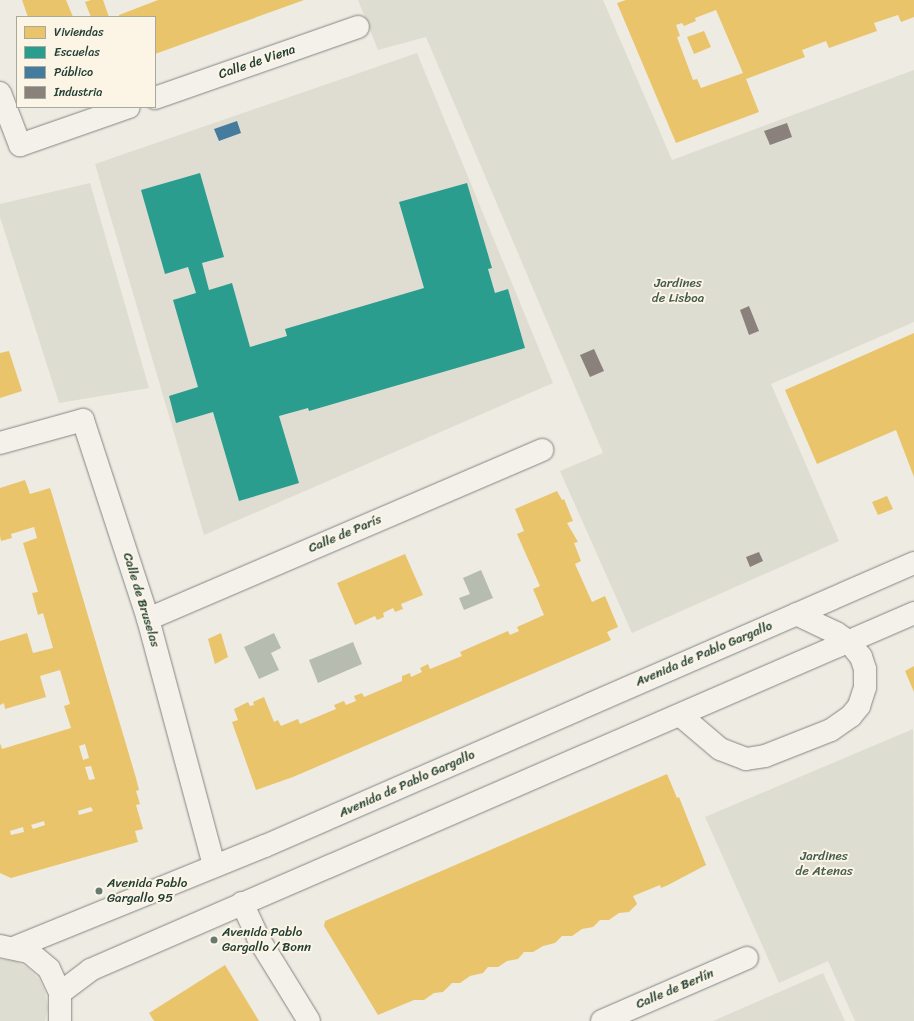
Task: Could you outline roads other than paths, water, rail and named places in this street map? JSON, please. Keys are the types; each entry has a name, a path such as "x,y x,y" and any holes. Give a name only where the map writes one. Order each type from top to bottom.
{"street":[{"name":"Calle de Viena","path":"156,98 358,27"},
{"path":"0,93 20,145 126,108"},
{"name":"Calle de Bruselas","path":"0,443 83,420 148,619 214,866"},
{"name":"Calle de París","path":"148,619 542,450"},
{"name":"Avenida de Pablo Gargallo","path":"8,946 265,846 914,563"},
{"path":"60,993 90,970 914,613"},
{"path":"680,715 720,749 746,759 765,756 831,730 851,716 859,706 865,687 864,663 857,650 848,641 823,625 796,614"},
{"path":"242,903 264,948 309,1021"},
{"path":"8,946 40,959 56,981 60,993 60,1021"},
{"name":"Calle de Berlín","path":"602,1021 747,958"}],"place":[{"name":"Avenida Pablo Gargallo 95","path":"99,891"},
{"name":"Avenida Pablo Gargallo / Bonn","path":"214,940"}],"park label":[{"name":"Jardines de Lisboa","path":"678,292"},
{"name":"Jardines de Atenas","path":"824,864"}]}
